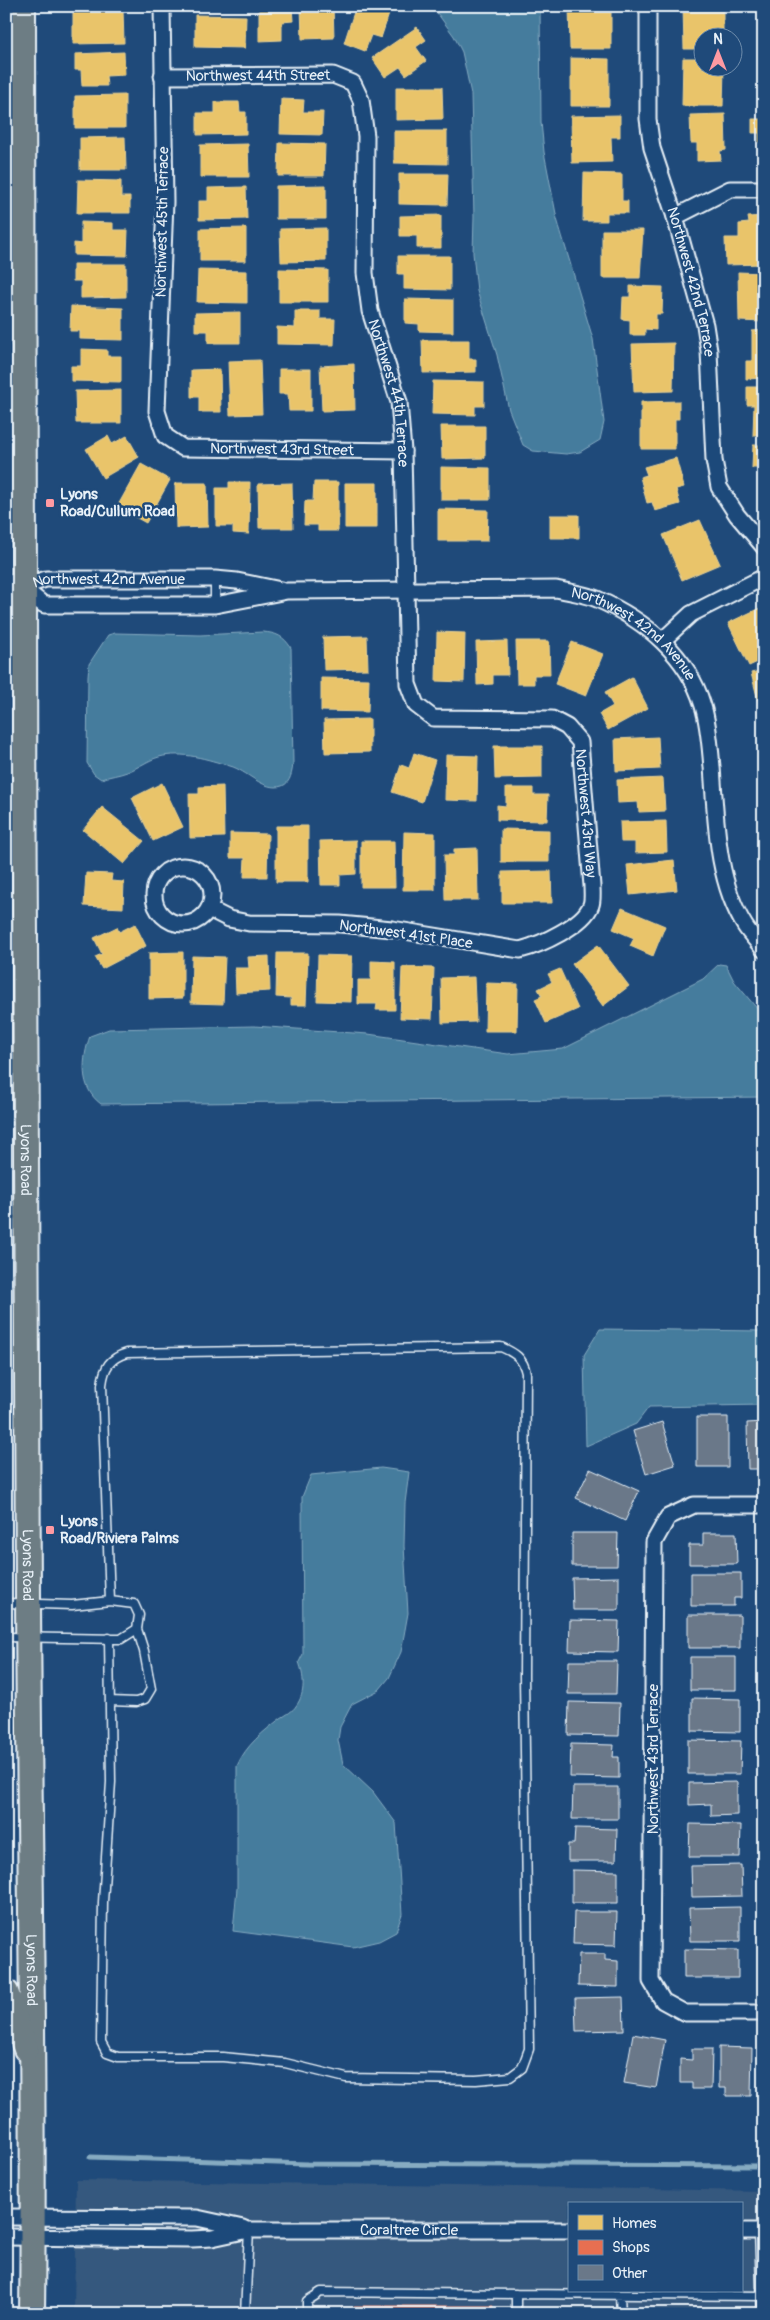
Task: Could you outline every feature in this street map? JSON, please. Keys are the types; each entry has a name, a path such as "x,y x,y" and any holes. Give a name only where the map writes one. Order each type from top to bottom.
{"main road":[{"name":"Lyons Road","path":"23,6 14,60 19,100 14,586 17,1604 33,2067 32,2314"},
{"path":"6,1992 33,2067"}],"street":[{"name":"Northwest 45th Terrace","path":"162,6 165,202 157,411 165,436"},
{"name":"Northwest 42nd Terrace","path":"648,6 652,148 675,217 706,334 709,351 714,460 719,487 737,515 764,547"},
{"name":"Northwest 44th Street","path":"162,76 333,75 353,83"},
{"name":"Northwest 44th Terrace","path":"353,83 361,100 366,136 366,282 370,312 399,402 403,451 408,684 416,705 433,718 552,719 567,727"},
{"path":"675,217 730,189 764,189"},
{"name":"Northwest 43rd Street","path":"165,436 183,448 403,451"},
{"path":"663,640 691,614 764,577"},
{"name":"Northwest 42nd Avenue","path":"14,586 46,579 215,579 237,581 287,591"},
{"name":"Northwest 42nd Avenue","path":"14,586 44,606 216,605 287,591 556,589 595,599 630,616 663,640 686,669 703,706 709,737 719,848 728,884 745,926 764,950"},
{"name":"Northwest 43rd Way","path":"567,727 580,742 592,886 591,906"},
{"name":"Northwest 41st Place","path":"209,910 229,919 249,923 340,924 392,929 520,950 538,945 578,922 591,906"},
{"name":"Northwest 43rd Terrace","path":"764,1505 694,1505 668,1517 654,1542 651,1981 663,2001 685,2013 764,2013"},
{"name":"Coraltree Circle","path":"6,2217 33,2227 192,2239 212,2238 249,2230 568,2230"},
{"name":"Coraltree Circle","path":"6,2236 33,2227 197,2218 249,2230"},
{"path":"742,2231 762,2231"}],"lane":[{"path":"215,579 216,605"},
{"path":"109,1638 111,1782 103,1902 101,2042 107,2053 118,2057 224,2057 285,2063 346,2078 476,2080 510,2076 522,2068 529,2049 524,1676 526,1373 524,1363 516,1353 501,1348 127,1353 116,1356 104,1371 102,1384 110,1602"},
{"path":"17,1604 72,1605 110,1602 134,1604 138,1615 136,1629 144,1651 151,1688 145,1699 136,1702 110,1701"},
{"path":"18,1637 121,1639 136,1629"},
{"path":"245,2314 249,2230"},
{"path":"762,2231 762,2314"},
{"path":"306,2314 307,2301 321,2292 763,2296"},
{"path":"516,2294 516,2314"},
{"path":"620,2294 621,2314"}],"shaded area":[{"path":"432,6 540,6 541,122 544,152 557,219 593,339 604,422 600,440 580,452 566,454 533,451 523,445 509,410 497,355 477,291 473,253 471,94 462,52 454,36"},
{"path":"263,632 279,636 291,648 293,764 290,776 285,784 275,787 269,786 236,768 204,758 186,755 159,757 127,772 101,779 94,774 87,763 89,664 108,635 115,633 200,635"},
{"path":"719,964 726,965 734,981 764,1017 764,1097 101,1104 89,1090 84,1073 85,1054 90,1036 109,1029 254,1026 368,1034 508,1054 563,1049 703,979"},
{"path":"600,1329 764,1331 764,1405 649,1407 636,1424 586,1446 584,1355"},
{"path":"381,1468 409,1472 405,1503 404,1546 408,1613 401,1652 389,1678 379,1690 352,1704 340,1727 338,1740 343,1764 373,1792 396,1823 402,1914 396,1932 379,1941 353,1947 233,1931 237,1888 237,1766 245,1752 256,1739 295,1708 303,1690 303,1679 299,1662 303,1654 302,1497 311,1475"},
{"path":"76,2180 764,2191 764,2314 74,2314"}],"building: Homes":[{"path":"259,6 292,6 293,21 282,22 282,40 259,41"},
{"path":"301,6 333,6 334,38 302,39"},
{"path":"356,6 374,6 373,9 389,14 381,38 371,35 365,51 344,43"},
{"path":"569,6 611,6 611,49 570,49"},
{"path":"683,6 723,6 723,28 692,28 692,49 684,49"},
{"path":"123,10 124,43 73,44 73,12"},
{"path":"195,15 246,16 245,48 195,47"},
{"path":"417,27 426,40 416,47 426,61 406,75 400,67 385,77 372,58"},
{"path":"124,52 125,75 106,76 107,86 82,86 81,70 75,70 75,54"},
{"path":"571,58 609,59 609,106 571,106"},
{"path":"683,58 692,58 692,78 724,78 723,106 682,106"},
{"path":"396,87 442,87 443,119 396,120"},
{"path":"125,95 125,128 75,128 75,96"},
{"path":"281,99 304,100 303,112 323,112 322,135 280,134"},
{"path":"215,102 239,102 240,112 246,112 246,134 197,135 197,113 215,113"},
{"path":"725,114 726,150 720,151 721,160 697,161 697,143 691,143 690,115"},
{"path":"620,115 620,137 611,137 612,162 572,163 571,116"},
{"path":"752,119 764,119 764,143 759,143 759,133 752,133"},
{"path":"394,131 447,131 447,164 394,163"},
{"path":"125,137 126,170 80,170 80,138"},
{"path":"279,143 325,144 324,176 278,176"},
{"path":"248,144 249,177 200,177 200,145"},
{"path":"584,173 622,174 622,201 628,201 628,213 607,213 607,221 583,221"},
{"path":"399,174 448,174 447,205 399,204"},
{"path":"78,180 121,181 121,197 130,197 130,213 77,213"},
{"path":"326,185 326,219 276,219 276,186"},
{"path":"246,187 247,219 199,220 199,201 208,201 208,188"},
{"path":"441,215 441,248 417,248 417,236 400,236 400,216"},
{"path":"764,216 764,264 726,265 725,238 739,238 739,224 749,223 748,217"},
{"path":"81,222 113,223 113,230 128,230 127,256 74,255 74,243 81,244"},
{"path":"246,228 246,261 200,261 200,229"},
{"path":"326,228 326,261 281,262 280,229"},
{"path":"602,230 643,230 640,278 602,278"},
{"path":"398,256 450,256 450,290 404,289 404,274 398,274"},
{"path":"73,264 126,264 126,297 81,298 81,281 73,281"},
{"path":"279,269 328,270 328,302 279,302"},
{"path":"198,270 247,271 247,303 197,302"},
{"path":"738,272 764,273 764,322 739,321"},
{"path":"630,286 663,287 662,314 656,314 656,330 645,329 645,335 630,335 630,320 622,319 623,297 630,297"},
{"path":"405,299 453,300 453,332 419,331 419,324 405,323"},
{"path":"71,306 123,308 123,340 80,339 80,331 70,331"},
{"path":"295,311 320,311 320,319 335,319 334,345 277,344 277,327 295,328"},
{"path":"240,312 240,343 208,343 208,331 195,331 195,313"},
{"path":"764,330 764,378 746,379 746,361 752,361 752,331"},
{"path":"422,340 469,340 469,359 476,359 476,372 423,373"},
{"path":"674,343 673,391 634,392 632,344"},
{"path":"81,349 107,350 107,356 121,356 121,382 71,381 71,366 81,366"},
{"path":"260,360 262,414 230,415 228,361"},
{"path":"354,364 355,410 322,411 320,366"},
{"path":"220,369 221,412 199,412 199,397 191,397 191,370"},
{"path":"279,369 311,369 311,411 289,411 288,394 279,394"},
{"path":"433,381 484,382 484,406 475,406 475,415 432,414"},
{"path":"747,387 764,387 764,435 753,435 754,405 747,405"},
{"path":"121,390 121,423 76,423 75,391"},
{"path":"679,401 679,419 675,419 675,449 641,449 641,402"},
{"path":"441,426 485,426 485,458 442,459"},
{"path":"108,436 112,444 127,436 139,457 103,478 86,449"},
{"path":"753,445 764,445 764,468 752,468"},
{"path":"676,458 684,487 676,489 680,504 655,511 652,502 647,503 640,477 647,475 644,467"},
{"path":"141,464 170,480 146,523 117,507"},
{"path":"441,467 490,468 490,500 441,500"},
{"path":"229,482 250,482 249,534 233,533 233,526 216,526 216,488 229,488"},
{"path":"314,482 338,482 338,531 318,531 318,525 304,525 305,501 313,501"},
{"path":"175,483 207,483 208,527 176,528"},
{"path":"292,483 293,528 259,528 258,484"},
{"path":"345,483 377,483 377,528 345,528"},
{"path":"438,509 488,510 487,541 438,541"},
{"path":"550,515 579,515 579,538 550,538"},
{"path":"700,520 720,564 682,580 663,535"},
{"path":"764,606 764,659 749,666 728,623"},
{"path":"437,632 465,633 464,682 436,681"},
{"path":"367,636 368,669 324,670 323,637"},
{"path":"507,641 508,675 493,675 493,684 477,685 476,642"},
{"path":"516,641 549,641 550,675 534,675 534,684 517,684"},
{"path":"572,642 603,654 586,696 555,684"},
{"path":"764,670 764,719 763,720 751,673"},
{"path":"632,677 648,708 608,730 599,714 613,706 605,692"},
{"path":"321,678 369,679 368,712 321,711"},
{"path":"370,719 370,752 325,753 324,720"},
{"path":"658,737 660,769 616,771 615,739"},
{"path":"494,746 542,746 542,778 495,779"},
{"path":"414,753 435,760 422,802 392,792 401,765 409,768"},
{"path":"446,755 478,756 477,801 445,800"},
{"path":"663,778 665,811 639,812 638,802 618,803 617,780"},
{"path":"162,783 183,827 153,841 132,798"},
{"path":"223,786 224,837 190,838 189,794 199,794 199,787"},
{"path":"506,788 533,788 533,795 548,795 547,821 497,820 497,805 506,806"},
{"path":"102,807 144,841 124,864 83,830"},
{"path":"666,821 667,852 635,853 635,842 621,842 620,822"},
{"path":"276,826 308,826 308,882 276,882"},
{"path":"501,829 549,830 549,862 501,862"},
{"path":"404,832 435,833 435,890 403,890"},
{"path":"230,833 268,834 267,877 244,877 245,858 230,858"},
{"path":"356,840 356,874 340,875 340,885 321,885 320,841"},
{"path":"361,841 394,841 395,887 361,887"},
{"path":"477,848 478,900 445,900 444,855 454,855 454,849"},
{"path":"674,860 677,890 630,895 627,865"},
{"path":"551,871 552,903 502,903 502,872"},
{"path":"86,873 112,874 111,881 124,882 123,908 84,906"},
{"path":"622,908 665,926 653,956 630,946 634,938 613,929"},
{"path":"135,924 146,946 102,969 95,957 102,954 94,938 117,927 119,932"},
{"path":"598,945 629,986 603,1006 572,964"},
{"path":"183,952 183,998 149,999 149,953"},
{"path":"277,953 308,953 306,1005 291,1005 291,998 276,997"},
{"path":"318,955 352,956 351,1002 317,1001"},
{"path":"192,956 225,957 223,1004 191,1003"},
{"path":"269,956 270,991 236,993 235,968 249,968 248,957"},
{"path":"371,961 395,962 395,1010 376,1010 377,1004 358,1004 358,980 371,980"},
{"path":"402,967 434,968 432,1019 400,1018"},
{"path":"560,969 578,1009 546,1023 535,999 542,996 538,989 552,982 548,974"},
{"path":"474,977 476,1022 442,1023 441,978"},
{"path":"486,983 518,984 517,1031 485,1031"}],"building: Shops":[{"path":"354,2306 493,2306 493,2314 354,2314"},
{"path":"699,2312 742,2312 742,2314 699,2314"}],"building: Other":[{"path":"697,1417 728,1417 728,1467 697,1467"},
{"path":"662,1422 675,1465 646,1474 633,1431"},
{"path":"764,1422 764,1469 748,1469 747,1423"},
{"path":"590,1469 639,1491 625,1521 576,1498"},
{"path":"572,1533 618,1533 617,1566 572,1566"},
{"path":"703,1533 736,1533 737,1564 689,1564 689,1545 703,1545"},
{"path":"691,1573 741,1573 741,1598 734,1598 734,1606 691,1606"},
{"path":"619,1577 619,1610 573,1610 572,1578"},
{"path":"688,1615 740,1615 740,1648 688,1648"},
{"path":"570,1620 619,1621 618,1652 569,1651"},
{"path":"690,1657 736,1657 736,1690 690,1690"},
{"path":"569,1661 617,1661 616,1694 568,1694"},
{"path":"692,1698 740,1699 740,1732 692,1731"},
{"path":"569,1702 620,1703 619,1736 568,1735"},
{"path":"688,1740 741,1741 740,1774 688,1774"},
{"path":"571,1744 614,1745 613,1757 619,1757 619,1778 570,1777"},
{"path":"737,1782 737,1815 711,1816 711,1804 689,1805 689,1783"},
{"path":"573,1787 618,1787 618,1819 572,1819"},
{"path":"690,1824 741,1825 740,1857 689,1857"},
{"path":"575,1828 617,1829 616,1861 568,1861 568,1844 574,1844"},
{"path":"741,1865 742,1896 692,1897 691,1866"},
{"path":"572,1870 618,1871 618,1903 572,1903"},
{"path":"740,1907 740,1941 690,1941 689,1908"},
{"path":"574,1912 617,1912 616,1945 573,1944"},
{"path":"684,1949 738,1950 738,1978 684,1978"},
{"path":"579,1954 605,1954 605,1960 618,1961 618,1987 578,1986"},
{"path":"623,1997 624,2030 576,2031 575,1998"},
{"path":"633,2034 665,2040 656,2088 624,2083"},
{"path":"719,2047 752,2048 751,2096 726,2096 726,2088 719,2088"},
{"path":"762,2048 764,2048 764,2097"},
{"path":"692,2049 712,2049 711,2089 692,2089 692,2083 680,2083 680,2059 692,2060"}],"waterway":[{"path":"90,2157 307,2164 764,2166"}],"place":[{"name":"Lyons Road/Cullum Road","path":"50,503"},
{"name":"Lyons Road/Riviera Palms","path":"50,1530"}]}
